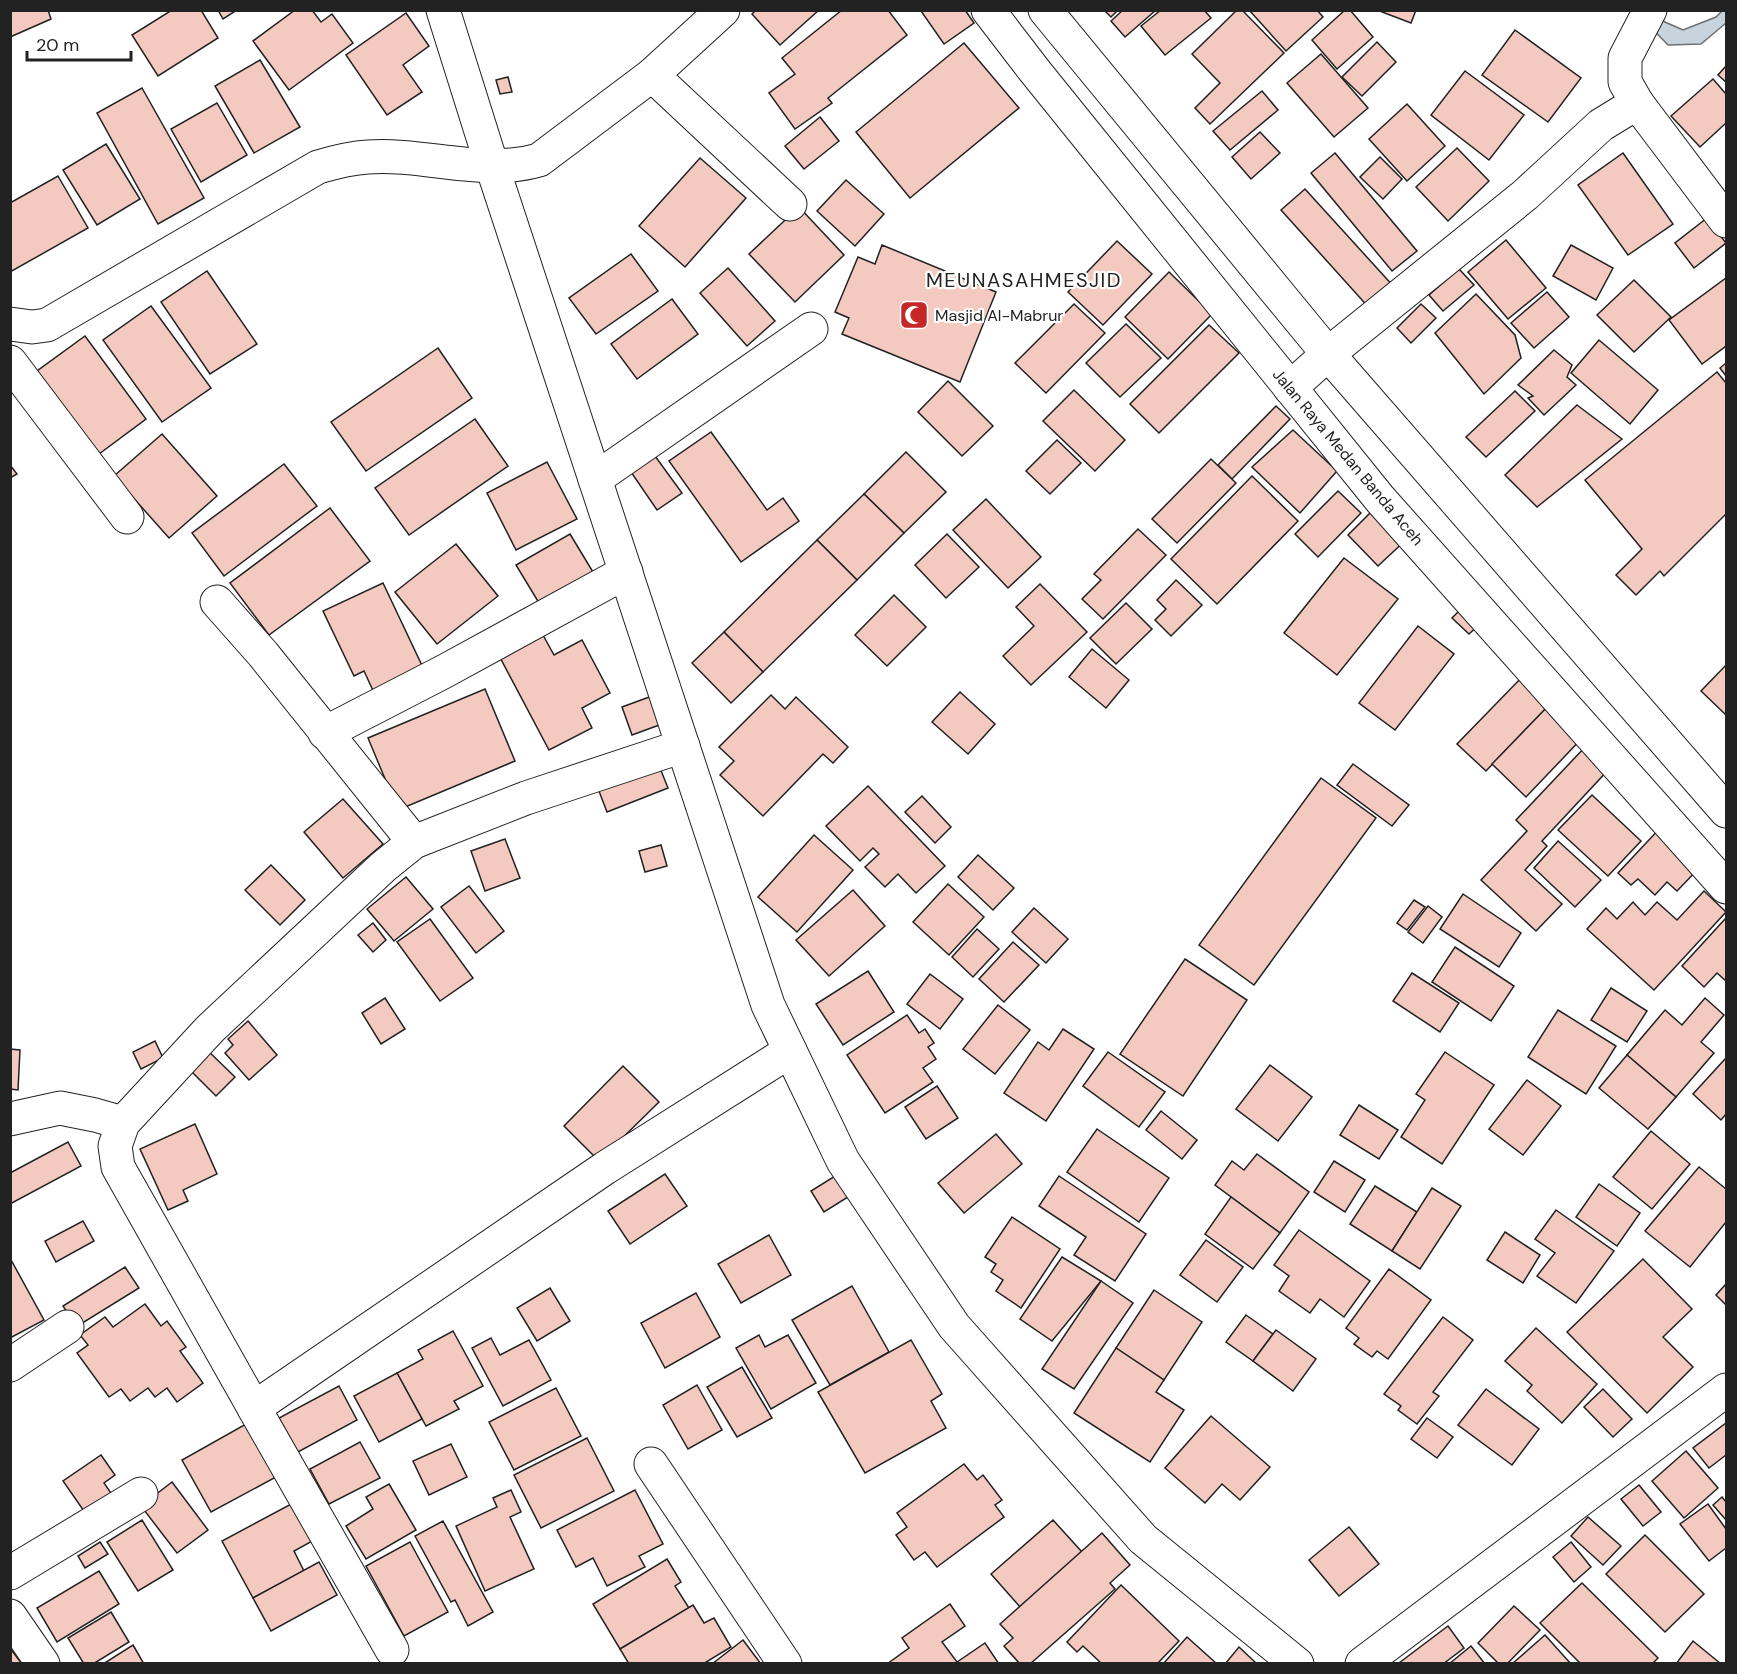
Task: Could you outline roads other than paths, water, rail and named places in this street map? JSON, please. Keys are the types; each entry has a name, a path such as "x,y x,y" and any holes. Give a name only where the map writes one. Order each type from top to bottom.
{"main road":[{"path":"444,10 492,166 768,1005 843,1161 954,1326 1143,1539 1297,1664"},
{"path":"10,324 32,327 47,325 318,167 342,159 370,156 492,166 520,165 539,160 652,75 723,10"},
{"name":"Jalan Raya Medan Banda Aceh","path":"988,10 1380,499 1726,887"},
{"path":"1045,10 1328,354 1726,811"},
{"path":"1644,22 1625,58 1625,82 1637,103 1726,221"},
{"path":"652,75 790,204"},
{"path":"1290,388 1328,354 1525,195 1601,125 1637,103"},
{"path":"1106,158 1141,128"},
{"path":"595,479 811,329"},
{"path":"10,362 127,517"},
{"path":"325,733 445,671 626,572"},
{"path":"217,602 263,654 414,842"},
{"path":"392,1650 118,1167 116,1146 123,1123 210,1029 383,867 414,842 526,798 683,746"},
{"path":"254,1408 605,1168 790,1051"},
{"path":"10,1119 60,1108 123,1123"},
{"path":"10,1365 67,1327"},
{"path":"1362,1664 1726,1390"},
{"path":"651,1464 785,1664"},
{"path":"10,1573 141,1494"},
{"path":"10,1616 42,1664"}],"place":[{"name":"Masjid Al-Mabrur","path":"914,315"}],"district":[{"name":"MEUNASAHMESJID","path":"1024,280"}]}
